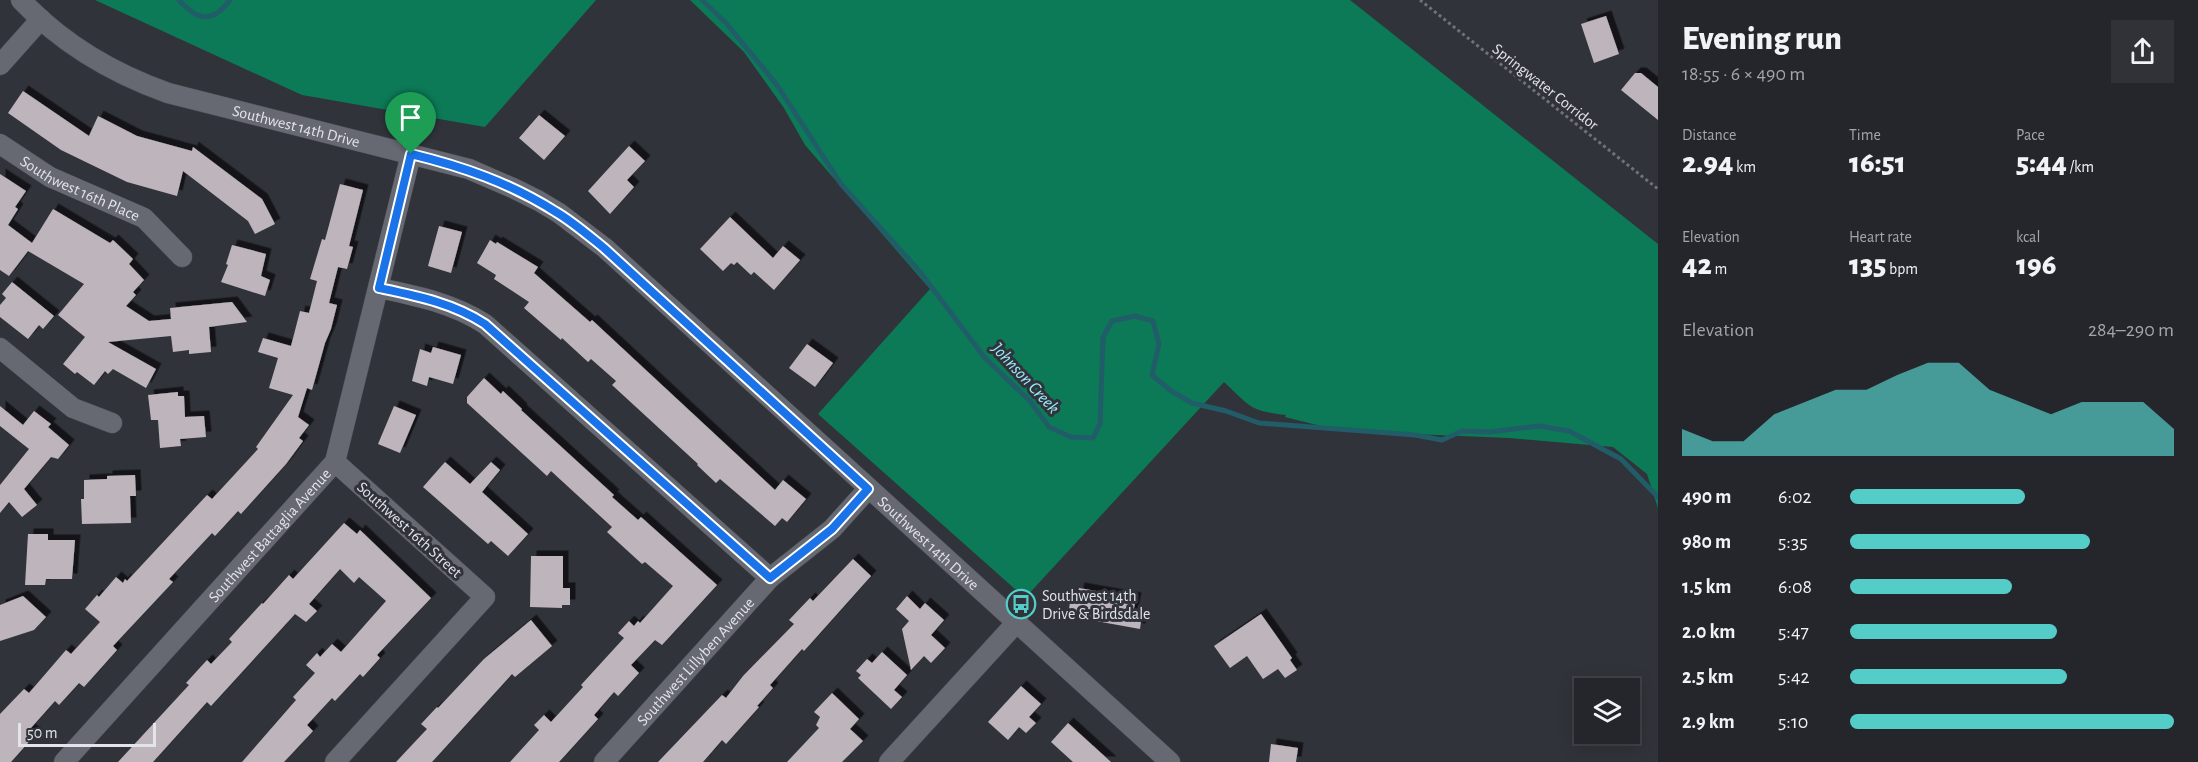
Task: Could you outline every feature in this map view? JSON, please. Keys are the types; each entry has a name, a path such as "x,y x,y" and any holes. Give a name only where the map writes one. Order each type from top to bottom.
{"street":[{"name":"Southwest 14th Drive","path":"21,0 67,42 123,75 159,90 485,175 559,213 604,248 1170,762"},
{"path":"0,65 41,19"},
{"name":"Southwest 16th Place","path":"0,144 50,177 144,218 182,257"},
{"name":"Southwest Battaglia Avenue","path":"64,762 334,462 411,154"},
{"path":"379,288 431,299 468,313 485,324 770,578"},
{"path":"0,348 73,408 112,423"},
{"name":"Southwest 16th Street","path":"334,462 485,597 334,762"},
{"name":"Southwest Lillyben Avenue","path":"604,762 770,578 832,529 868,489"},
{"path":"889,762 1016,623"}],"path":[{"name":"Springwater Corridor","path":"1420,0 1658,189"}],"green space":[{"path":"95,0 596,0 485,127 302,95"},
{"path":"690,0 1350,0 1658,244 1658,508 1647,474 1613,447 1509,438 1341,431 1285,417 1286,415 1264,412 1245,402 1224,382 1025,598 818,414 930,289 805,145 784,108 744,52"}],"building":[{"path":"1606,16 1619,54 1594,63 1581,24"},
{"path":"1635,73 1641,73 1658,87 1658,120 1621,90"},
{"path":"23,91 89,136 98,116 137,136 192,151 193,147 262,199 275,224 255,234 248,221 183,171 177,196 127,182 61,150 8,113"},
{"path":"539,115 565,136 544,160 519,138"},
{"path":"629,146 645,161 627,180 634,187 610,214 588,191"},
{"path":"0,174 26,191 15,207 18,209 8,225 32,243 53,209 110,243 113,240 133,259 129,264 144,280 133,292 136,295 126,306 149,321 171,319 170,308 232,302 247,322 209,327 211,352 189,354 189,350 173,352 171,336 108,342 156,369 146,388 113,369 108,374 105,371 94,385 77,372 75,374 63,364 85,337 58,315 84,284 28,251 9,276 0,270"},
{"path":"340,184 363,190 349,246 353,247 347,269 338,267 329,303 337,305 331,329 312,390 307,388 298,417 309,425 299,438 303,441 286,464 241,514 238,511 215,536 212,533 169,579 173,582 113,646 117,650 84,687 79,683 59,705 55,701 30,729 36,734 11,762 0,762 0,714 24,689 29,693 66,650 71,654 100,622 85,609 97,595 99,597 116,577 123,583 125,579 127,581 207,495 212,499 258,449 256,447 293,395 269,388 278,358 258,352 263,338 291,346 300,311 309,313 317,281 310,279 322,239 325,240"},
{"path":"730,217 773,258 783,246 800,260 774,290 754,272 751,275 737,262 734,265 731,263 723,271 700,249"},
{"path":"439,226 462,232 451,273 428,266"},
{"path":"490,240 538,267 534,273 590,322 592,320 775,490 783,480 806,499 787,522 782,518 775,526 720,479 716,483 612,385 616,381 591,359 588,362 524,308 529,302 494,279 496,275 477,263"},
{"path":"232,245 266,254 261,276 270,280 265,296 221,282 228,265 226,264"},
{"path":"12,282 54,316 43,329 39,325 28,339 0,317 0,305 6,298 2,294"},
{"path":"807,344 833,363 815,387 789,368"},
{"path":"433,347 461,355 453,384 429,377 427,386 412,381 420,349 431,353"},
{"path":"484,378 501,394 503,391 614,495 612,497 638,520 641,517 717,585 662,645 655,640 631,665 639,673 618,696 614,692 594,715 598,719 559,762 510,762 539,730 534,725 544,715 551,722 583,687 581,685 624,638 618,633 629,621 634,626 638,621 640,623 673,586 645,562 642,564 607,532 612,527 551,471 547,476 467,403 467,397"},
{"path":"178,392 178,396 184,396 185,417 204,416 206,437 180,439 181,446 160,448 158,420 151,420 148,395"},
{"path":"0,406 23,425 34,411 51,424 48,427 69,445 58,459 51,457 24,489 37,505 22,517 9,502 0,513 0,485 29,449 0,426"},
{"path":"394,406 416,415 400,453 378,444"},
{"path":"445,462 470,484 491,462 500,470 482,492 528,534 508,556 491,541 488,544 423,487"},
{"path":"135,475 136,496 130,496 131,523 82,524 81,499 84,499 84,480"},
{"path":"344,523 357,534 360,530 431,598 377,655 380,658 363,677 360,674 335,701 332,698 307,725 313,731 284,762 242,762 296,700 293,697 315,673 306,665 317,653 320,657 332,644 341,652 386,601 359,577 354,583 340,569 309,604 317,611 306,622 295,614 211,706 207,702 153,762 118,762 189,685 186,683 207,660 211,664 232,642 229,639 262,603 289,575 293,579"},
{"path":"28,534 48,534 48,540 75,540 72,579 46,579 45,585 25,585"},
{"path":"531,556 563,556 563,588 570,588 570,605 562,605 562,608 530,607"},
{"path":"853,559 871,576 804,651 802,649 770,685 773,688 757,706 759,707 726,744 722,740 703,762 658,762 722,695 726,698 743,676 794,624 789,620 810,598 813,601"},
{"path":"1079,588 1136,598 1133,613 1142,614 1140,629 1068,616 1071,595 1077,596"},
{"path":"23,596 46,617 34,630 0,641 0,605"},
{"path":"907,596 920,609 925,603 944,620 931,635 945,648 931,663 924,656 911,670 902,629 909,621 896,609"},
{"path":"1261,614 1292,658 1290,660 1297,670 1285,678 1278,669 1263,679 1247,656 1230,668 1214,646"},
{"path":"531,620 552,646 515,677 512,674 432,762 396,762 427,729 421,724 437,707 484,659"},
{"path":"882,652 907,675 894,690 902,697 891,709 858,678 861,675 856,671 867,659 872,663"},
{"path":"1021,686 1041,704 1029,717 1036,723 1026,733 1019,727 1008,740 988,722"},
{"path":"832,693 859,719 850,729 863,741 842,762 787,762 819,728 816,725 820,717 814,712"},
{"path":"1068,723 1111,762 1073,762 1051,742"},
{"path":"1271,744 1298,748 1296,762 1269,762"}],"waterway":[{"name":"Johnson Creek","path":"179,0 192,12 205,17 217,13 230,0"},
{"name":"Johnson Creek","path":"702,0 726,23 777,85 841,184 921,273 985,358 1030,401 1049,427 1071,437 1093,438 1100,424 1103,337 1112,321 1135,316 1153,321 1159,344 1152,375 1171,391 1192,403 1226,411 1259,423 1415,435 1442,440 1462,431 1490,432 1539,426 1569,431 1621,459 1658,497"}],"place":[{"name":"Southwest 14th Drive & Birdsdale","path":"1021,604"}],"route":[{"path":"411,154 469,169 493,178 559,213 604,248 868,489 832,529 770,578 485,324 468,313 431,299 379,288 411,154"}]}
